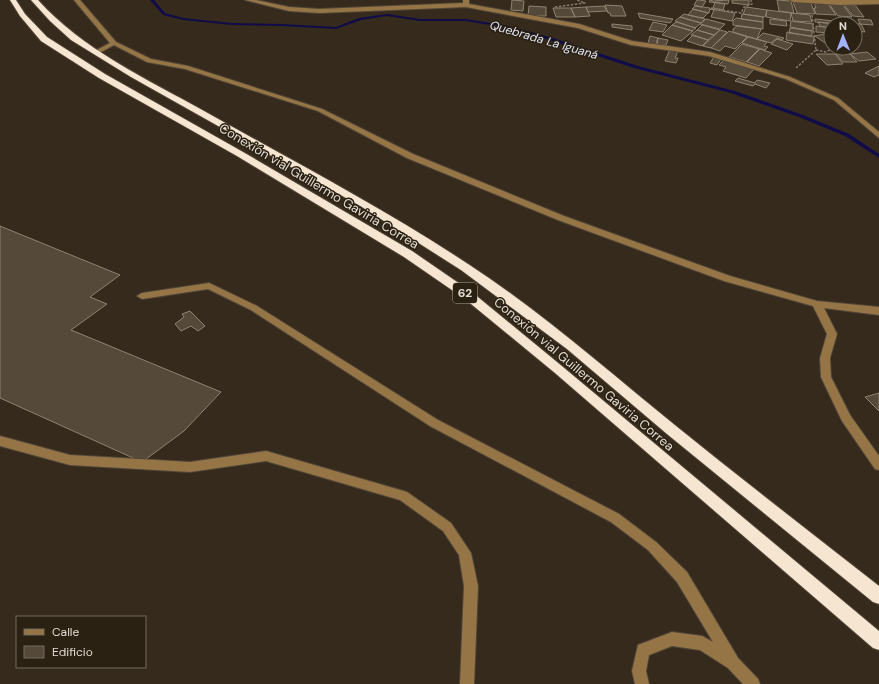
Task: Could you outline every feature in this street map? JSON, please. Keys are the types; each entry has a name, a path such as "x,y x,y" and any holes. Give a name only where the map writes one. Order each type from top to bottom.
{"highway":[{"name":"Conexión vial Guillermo Gaviria Correa","path":"12,0 22,15 44,39 102,76 240,154 408,254 469,296 559,370 879,642"},
{"name":"Conexión vial Guillermo Gaviria Correa","path":"34,0 52,20 74,38 148,83 365,204 465,267 515,302 879,596"}],"street":[{"path":"77,0 114,43 150,61 186,67 320,110 410,156 561,218 727,279 817,304 879,311"},
{"path":"248,0 288,9 319,11 466,3 579,26 631,43 710,54 788,78 836,99 879,136"},
{"path":"793,0 840,3 879,2"},
{"path":"97,52 114,43"},
{"path":"142,296 209,286 254,308 434,422 615,518 652,546 682,576 733,663 753,684"},
{"path":"817,304 832,334 825,358 826,377 846,418 879,465"},
{"path":"0,441 70,460 190,467 266,456 403,496 447,527 465,553 471,586 467,684"},
{"path":"642,684 639,671 643,650 672,639 702,643 733,663"}],"path":[{"path":"551,20 551,10 553,7 585,3 577,0"},
{"path":"711,8 741,13 744,7 752,4 751,0"},
{"path":"812,15 816,50"},
{"path":"816,50 823,51"},
{"path":"788,78 800,63 816,50"}],"building":[{"path":"512,0 524,1 523,11 511,10"},
{"path":"697,0 706,1 702,7 694,5"},
{"path":"710,0 729,0 728,4 709,2"},
{"path":"732,0 749,0 749,5 732,3"},
{"path":"777,0 791,1 794,13 779,11"},
{"path":"715,2 725,4 723,10 713,8"},
{"path":"793,2 811,3 815,14 797,13"},
{"path":"814,3 828,4 836,15 816,14"},
{"path":"829,4 843,5 851,16 838,16"},
{"path":"605,5 622,6 626,16 611,16"},
{"path":"844,5 855,5 864,17 853,16"},
{"path":"529,6 546,7 546,16 528,16"},
{"path":"604,6 607,11 588,12 586,7"},
{"path":"695,6 710,8 709,13 692,9"},
{"path":"586,7 590,16 575,17 571,8"},
{"path":"746,7 767,10 765,17 743,14"},
{"path":"553,8 571,8 575,17 556,17"},
{"path":"693,9 708,13 703,18 688,15"},
{"path":"710,9 735,13 732,21 711,17 714,10"},
{"path":"767,10 791,13 790,21 766,17"},
{"path":"638,13 673,19 670,23 640,18"},
{"path":"791,13 810,15 812,22 793,21"},
{"path":"684,14 705,19 701,23 680,17"},
{"path":"742,14 763,17 763,22 741,19"},
{"path":"680,17 701,23 695,28 675,21"},
{"path":"736,18 763,22 763,29 733,25 733,21"},
{"path":"706,19 725,24 720,29 700,24"},
{"path":"770,19 786,21 787,26 770,24"},
{"path":"815,19 823,20 823,23 815,22"},
{"path":"863,19 871,20 873,25 863,24"},
{"path":"791,21 813,24 813,31 790,27"},
{"path":"653,22 667,25 663,32 649,30"},
{"path":"676,22 696,28 692,31 672,25"},
{"path":"818,22 823,23 823,27 820,26"},
{"path":"612,24 632,26 632,30 612,27"},
{"path":"672,25 693,31 681,41 662,35"},
{"path":"702,25 720,30 714,35 697,30"},
{"path":"737,26 761,29 757,39 733,32 733,29"},
{"path":"816,26 823,27 823,32 816,32"},
{"path":"790,28 812,31 812,36 789,33"},
{"path":"697,30 714,35 708,40 691,35"},
{"path":"720,30 727,32 711,48 703,46"},
{"path":"729,31 747,37 735,49 725,46 720,51 711,48"},
{"path":"787,32 814,37 813,44 786,40"},
{"path":"763,33 784,38 782,40 777,38 771,43 757,39"},
{"path":"823,34 823,42 815,36"},
{"path":"693,35 708,40 702,46 687,41"},
{"path":"650,36 658,38 656,44 648,43"},
{"path":"748,37 767,42 764,46 768,47 765,50 742,43"},
{"path":"658,38 668,40 666,45 657,44"},
{"path":"777,39 793,44 787,50 771,44"},
{"path":"742,44 759,49 746,62 729,57"},
{"path":"670,49 678,51 675,58 678,58 676,63 665,61"},
{"path":"760,49 772,53 759,66 747,62"},
{"path":"863,52 867,52 876,59 859,61 853,56 863,56"},
{"path":"816,54 823,54 823,56 837,56 843,64 827,65"},
{"path":"838,56 852,56 857,62 843,62"},
{"path":"714,57 721,59 717,65 710,63"},
{"path":"724,60 754,69 746,78 723,71 726,67 719,65"},
{"path":"879,66 879,75 874,77 865,73"},
{"path":"738,78 755,83 757,80 770,83 766,88 755,84 753,86 735,81"},
{"path":"0,226 120,275 90,297 107,304 71,330 221,392 184,431 142,462 0,398"},
{"path":"190,311 205,326 198,331 191,326 181,331 175,324 184,317 182,314"},
{"path":"879,393 879,411 865,397"}],"waterway":[{"name":"Quebrada La Iguaná","path":"152,0 164,14 183,19 232,24 336,28 360,19 387,15 420,20 466,20 508,27 551,39 636,67 733,92 801,116 847,135 879,156"}]}
